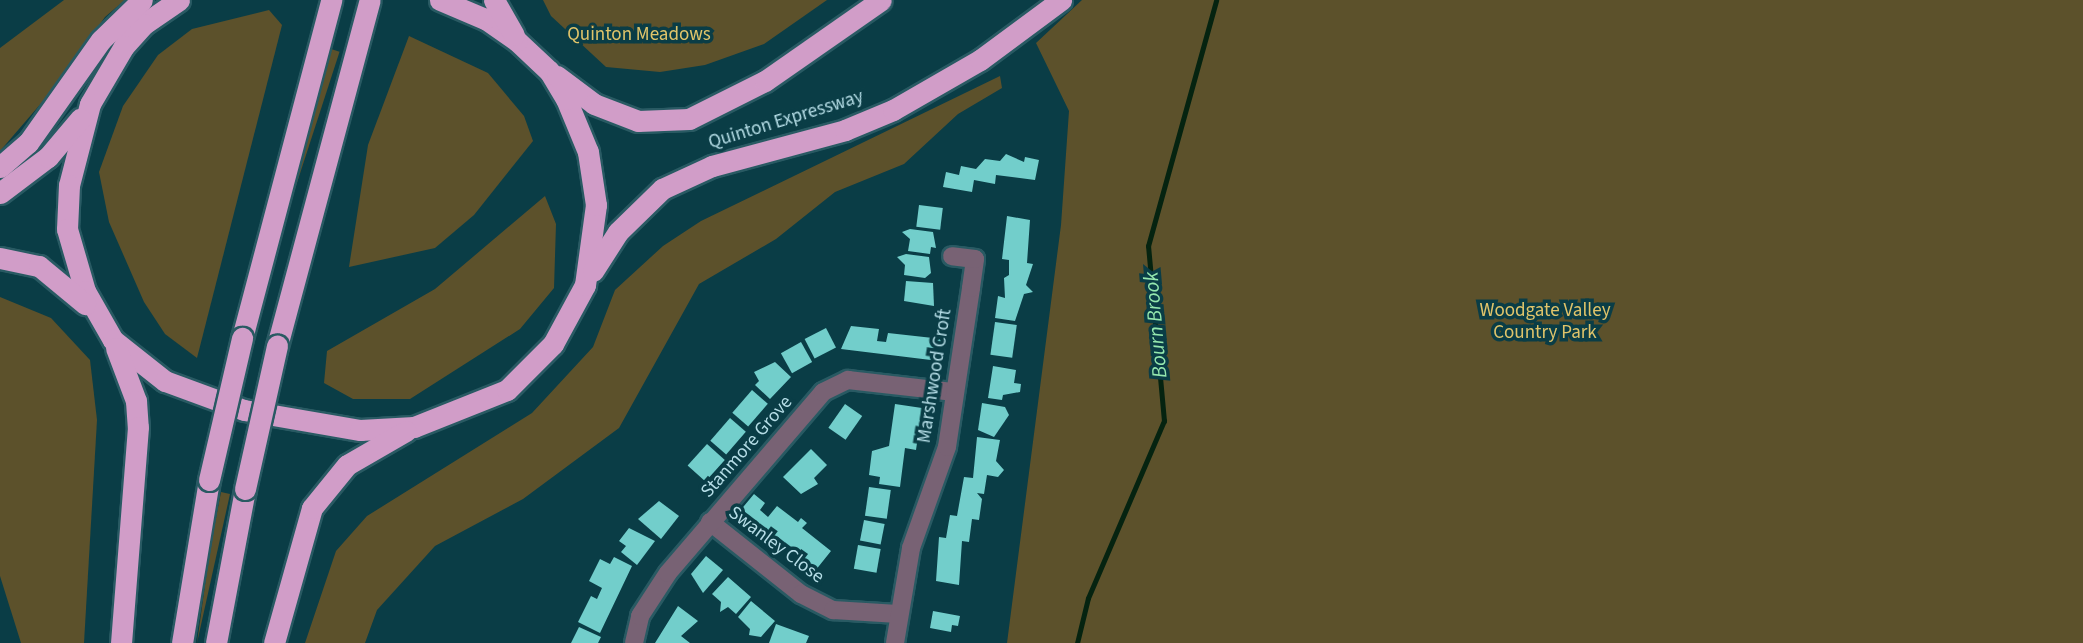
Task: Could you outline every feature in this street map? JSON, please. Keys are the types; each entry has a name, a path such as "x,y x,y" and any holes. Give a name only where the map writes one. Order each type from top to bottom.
{"highway":[{"path":"0,167 28,143 101,40 142,0"},
{"path":"182,643 209,480 242,338 331,0"},
{"path":"216,643 277,346 370,0"},
{"path":"440,0 485,19 517,41 549,71 576,120 594,183 595,226 585,285"},
{"path":"494,0 517,41"},
{"name":"Quinton Expressway","path":"549,71 594,104 638,121 673,122 734,100 881,0"},
{"name":"Quinton Expressway","path":"414,427 463,412 517,383 553,344 618,232 662,189 712,166 833,134 893,110 980,60 1060,0"},
{"path":"0,194 69,136 124,46 176,1"},
{"path":"90,104 69,185 67,229 97,316 113,340 135,401 138,427 121,643"},
{"path":"0,258 39,266 97,316"},
{"path":"113,340 165,381 244,410 360,430 414,427"},
{"path":"274,643 312,508 348,465 414,427"}],"street":[{"name":"Marshwood Croft","path":"895,643 911,548 947,447 975,259 952,256"},
{"name":"Stanmore Grove","path":"634,643 647,605 710,522 823,392 848,380 954,392"},
{"name":"Swanley Close","path":"710,522 801,594 833,610 898,614"}],"green space":[{"path":"64,0 125,0 105,17 56,86 0,151 0,48"},
{"name":"Quinton Meadows","path":"543,0 827,0 764,44 705,65 660,72 606,67 551,16"},
{"name":"Woodgate Valley Country Park","path":"1082,0 2083,0 2083,643 1007,643 1061,225 1069,111 1036,43"},
{"path":"269,10 282,25 197,358 165,334 144,302 109,222 99,172 123,106 158,55 192,29"},
{"path":"409,36 488,73 524,116 533,141 474,215 435,248 349,267 368,145"},
{"path":"331,49 340,52 247,336 239,333"},
{"path":"1000,76 1002,88 958,114 904,164 835,192 776,239 699,284 619,428 523,499 435,546 377,610 365,643 305,643 336,551 367,516 532,413 593,347 615,290 663,246 701,221"},
{"path":"545,196 556,224 554,288 520,329 410,399 353,399 324,383 327,351 435,289"},
{"path":"0,297 51,318 90,360 97,420 84,643 21,643 0,576"},
{"path":"221,492 230,494 197,643 210,549"}],"building":[{"path":"1006,154 1024,162 1025,157 1039,160 1035,180 996,175 995,184 974,180 972,192 943,187 946,172 959,175 961,166 976,169 985,159 1000,161"},
{"path":"919,205 943,208 940,230 916,227"},
{"path":"1007,216 1030,220 1027,263 1033,264 1026,285 1033,292 1024,294 1015,321 995,318 998,296 1005,298 1004,278 1009,275 1009,260 1002,259"},
{"path":"910,229 933,232 936,248 931,247 930,254 908,251 910,239 902,232"},
{"path":"906,254 929,257 931,273 925,278 904,275 905,265 897,257"},
{"path":"906,281 933,283 934,306 904,301"},
{"path":"995,322 1017,325 1012,358 990,355"},
{"path":"851,326 879,329 877,341 886,342 888,333 942,339 939,361 841,349"},
{"path":"826,328 836,348 815,358 805,339"},
{"path":"801,342 812,362 792,373 781,353"},
{"path":"775,362 791,377 770,399 755,385 759,381 754,372"},
{"path":"993,366 1016,370 1014,383 1021,384 1020,392 1003,395 1002,400 988,398"},
{"path":"752,390 768,404 748,426 732,413"},
{"path":"982,403 1005,407 1009,415 994,437 978,430"},
{"path":"845,404 862,416 846,440 828,428"},
{"path":"895,404 922,408 916,450 905,448 900,487 879,484 880,477 869,475 872,451 889,446"},
{"path":"730,418 746,432 726,454 710,441"},
{"path":"977,437 1000,440 996,461 1004,470 998,477 987,475 984,494 977,493 982,499 979,520 972,519 969,542 962,541 959,585 936,581 939,537 946,538 950,515 957,516 964,477 973,478"},
{"path":"707,444 725,460 705,482 688,466"},
{"path":"811,449 827,465 814,478 818,484 801,494 783,477"},
{"path":"869,487 891,490 887,519 865,516"},
{"path":"754,494 765,503 760,510 768,517 777,506 798,522 801,518 807,523 802,528 831,551 815,571 739,512"},
{"path":"659,501 679,516 661,539 638,519"},
{"path":"864,520 885,524 881,545 860,541"},
{"path":"629,528 655,541 637,565 621,552 626,546 619,541"},
{"path":"858,545 881,549 876,573 854,569"},
{"path":"706,556 723,570 703,593 691,574"},
{"path":"614,557 632,566 600,633 578,622 591,596 597,599 602,588 589,581 600,559 610,564"},
{"path":"728,577 751,597 736,614 728,607 720,612 721,602 712,594"},
{"path":"751,601 775,621 761,637 749,635 750,629 738,617"},
{"path":"678,606 698,621 681,636 690,643 655,643"},
{"path":"933,611 960,616 958,626 952,625 951,632 930,628"},
{"path":"776,624 809,636 806,643 769,643"},
{"path":"579,627 601,637 598,643 571,643"}],"waterway":[{"name":"Bourn Brook","path":"1077,643 1088,598 1164,421 1148,246 1216,0"}]}
